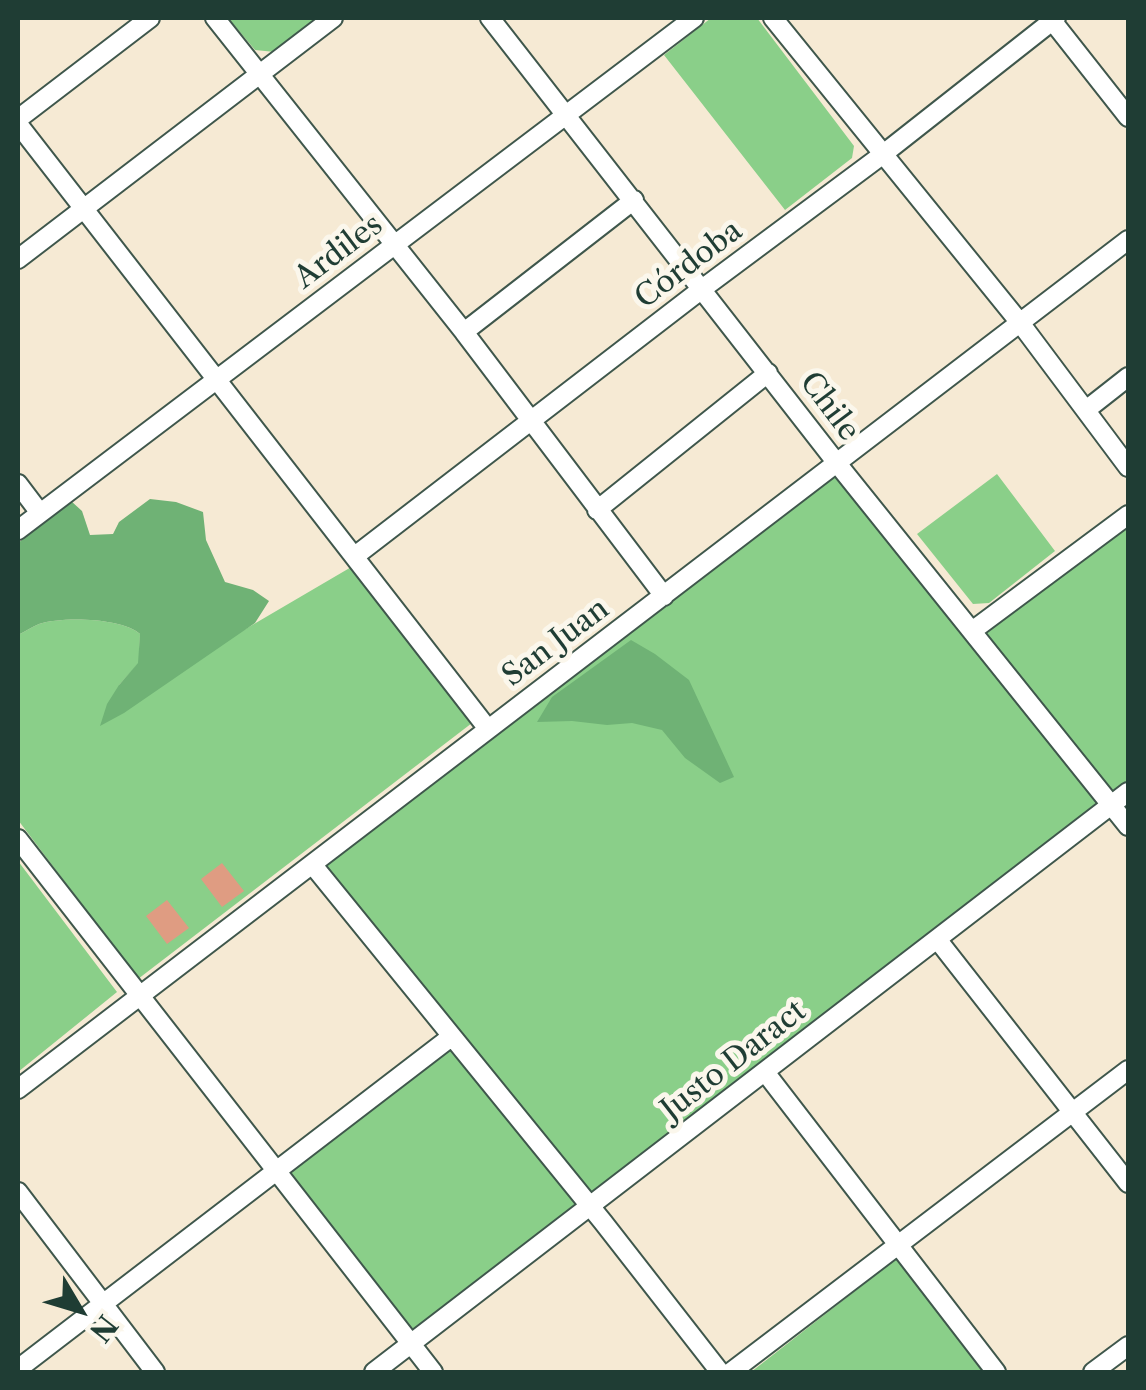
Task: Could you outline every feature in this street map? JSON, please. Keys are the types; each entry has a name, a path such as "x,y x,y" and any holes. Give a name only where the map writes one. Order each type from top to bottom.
{"street":[{"path":"150,18 18,122 488,729"},
{"path":"214,18 464,332 664,596"},
{"path":"18,258 332,18"},
{"name":"Chile","path":"490,18 836,462 1128,826"},
{"name":"Ardiles","path":"18,530 694,18"},
{"path":"774,18 1021,324 1128,467"},
{"path":"1052,18 1128,117"},
{"name":"Córdoba","path":"355,556 882,155 1052,18"},
{"path":"464,332 634,200"},
{"name":"San Juan","path":"18,1089 1128,240"},
{"path":"597,510 768,373"},
{"path":"1086,410 1128,377"},
{"path":"18,484 40,513"},
{"path":"972,630 1128,515"},
{"name":"Justo Daract","path":"374,1372 1128,792"},
{"path":"18,839 433,1372"},
{"path":"312,864 720,1372"},
{"path":"937,939 1128,1183"},
{"path":"18,1369 451,1037"},
{"path":"732,1372 1128,1070"},
{"path":"764,1072 996,1372"},
{"path":"18,1192 155,1372"},
{"path":"1094,1372 1128,1346"}],"green space":[{"path":"228,18 318,18 275,52 255,50"},
{"path":"711,18 757,18 854,146 852,158 785,210 664,55"},
{"path":"836,462 971,631 1128,515 1128,826 1112,806 411,1344 276,1171 451,1037 312,864"},
{"path":"997,474 1055,551 989,603 973,604 917,534"},
{"path":"150,499 176,502 203,512 206,540 225,582 253,590 269,601 255,623 100,726 107,704 138,663 140,634 120,625 77,619 49,621 18,635 18,543 71,501 82,511 90,535 113,534 119,522"},
{"path":"353,566 472,723 138,979 18,820 18,635 39,624 62,620 92,620 132,629 140,634 139,663 119,685 225,641"},
{"path":"631,640 689,680 734,777 720,783 685,758 662,730 632,723 537,722 552,697"},
{"path":"18,861 117,992 18,1072"},
{"path":"896,1259 984,1372 751,1372"}],"building":[{"path":"222,863 244,891 222,907 201,879"},
{"path":"167,900 189,928 167,944 146,916"}]}
